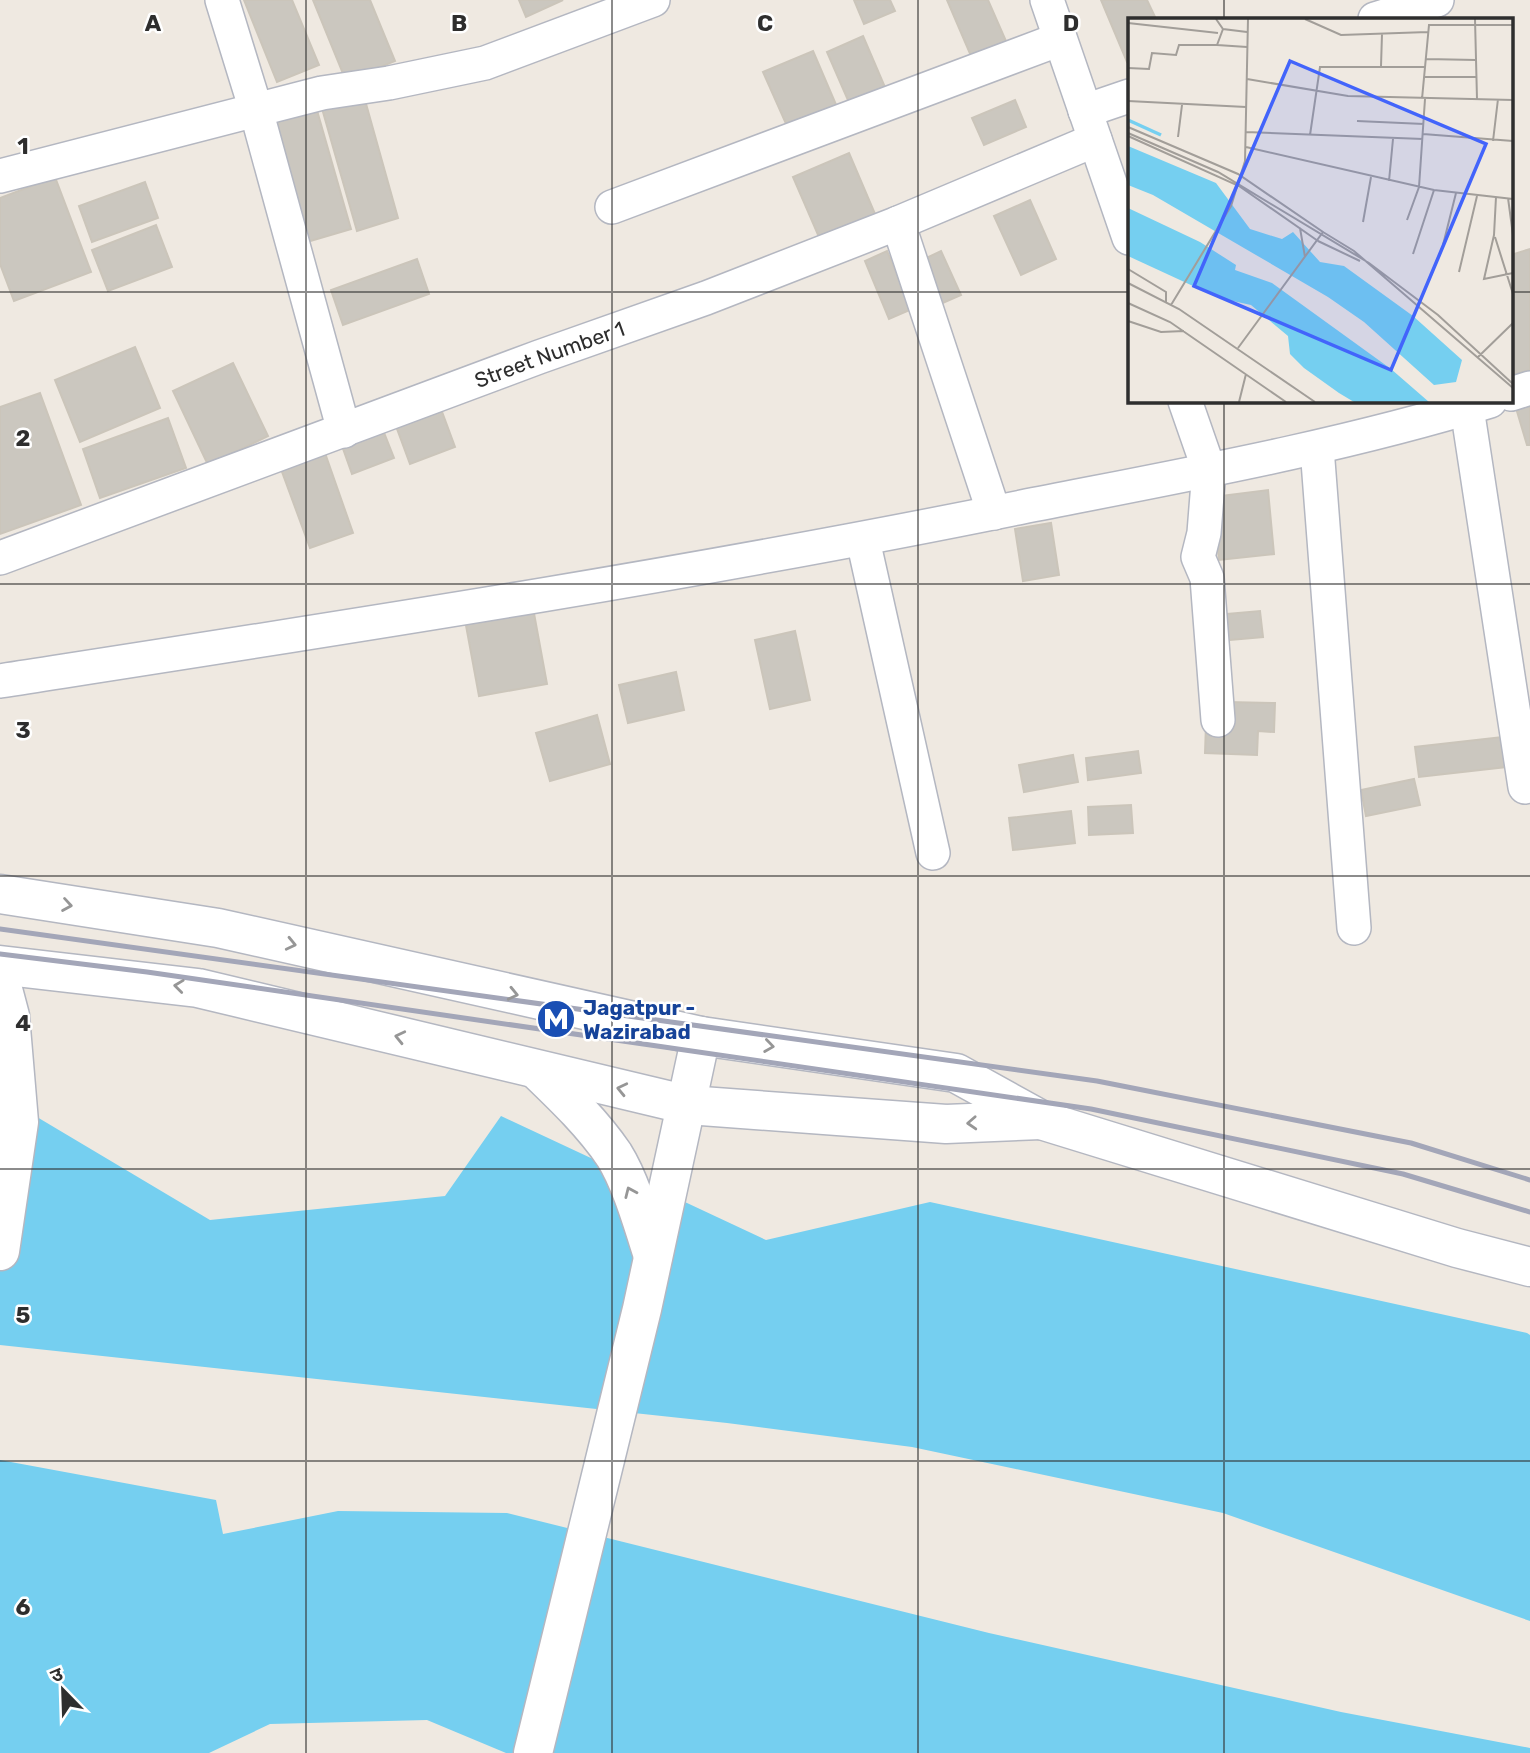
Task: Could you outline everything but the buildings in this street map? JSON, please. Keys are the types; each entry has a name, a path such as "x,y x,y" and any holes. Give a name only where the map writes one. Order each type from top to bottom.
{"main road":[{"path":"0,894 218,928 701,1036 956,1073 1041,1120 1457,1248 1530,1267"},
{"path":"0,965 198,988 688,1105 946,1124 1041,1120"},
{"path":"0,978 10,1016 19,1122 0,1251"},
{"path":"533,1753 642,1309 701,1036"},
{"path":"536,1069 572,1103 614,1156 640,1214 653,1256"}],"street":[{"path":"222,0 256,110 344,431"},
{"path":"0,176 322,93 389,83 485,63 653,0"},
{"path":"1047,0 1128,235"},
{"path":"1378,18 1437,0"},
{"path":"612,207 1060,39"},
{"name":"Street Number 1","path":"0,558 706,298 898,223 1091,125 1128,97"},
{"path":"898,223 994,513"},
{"path":"1512,394 1530,388"},
{"path":"1185,402 1209,470 1204,533 1198,556 1207,578 1218,720"},
{"path":"0,681 333,629 863,540 1317,448 1478,404 1525,787"},
{"path":"1317,448 1354,928"},
{"path":"863,540 933,853"}],"water":[{"path":"0,1095 210,1220 445,1196 501,1116 766,1240 930,1202 1527,1333 1530,1335 1530,1621 1223,1513 912,1447 727,1423 0,1345"},
{"path":"0,1460 216,1500 223,1534 338,1511 507,1513 989,1633 1341,1712 1530,1748 1530,1753 506,1753 427,1720 270,1724 209,1753 0,1753"}],"railway":[{"path":"0,929 1097,1081 1411,1143 1530,1180"},
{"path":"0,954 147,972 1091,1109 1403,1174 1530,1212"}],"place":[{"name":"Jagatpur - Wazirabad","path":"556,1019"}]}
